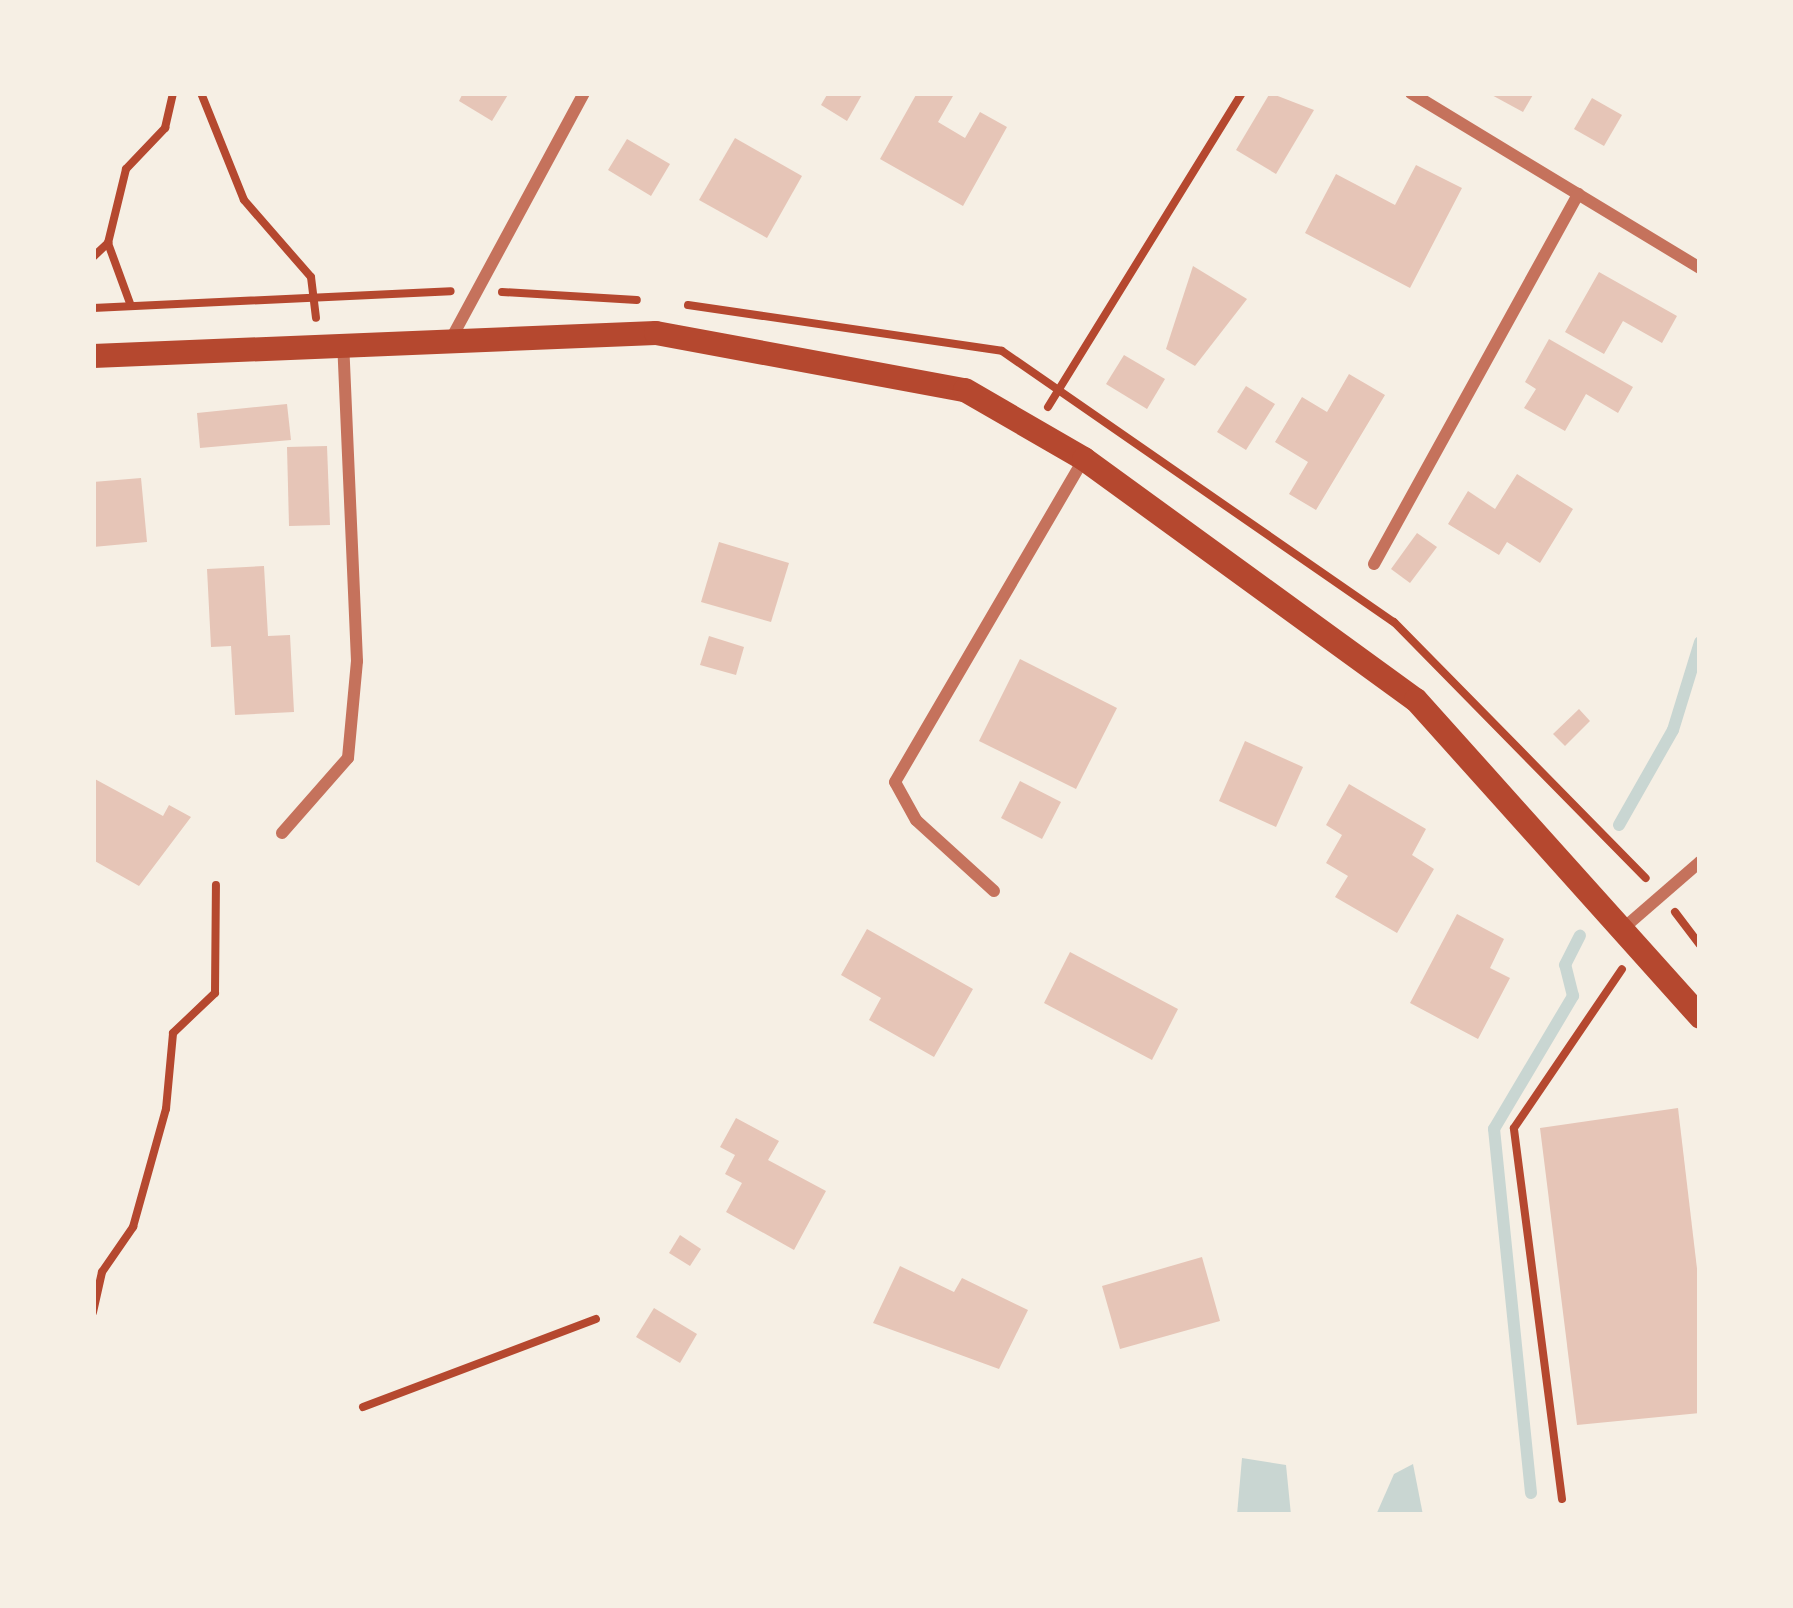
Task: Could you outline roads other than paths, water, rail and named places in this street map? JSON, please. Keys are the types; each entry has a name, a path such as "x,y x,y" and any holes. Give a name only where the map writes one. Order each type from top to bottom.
{"main road":[{"path":"93,356 656,333 894,369 965,390 1084,459 1416,700 1634,934 1700,1017"}],"street":[{"path":"451,339 584,93"},
{"path":"1411,93 1700,268"},
{"path":"1374,564 1579,194"},
{"path":"282,832 348,758 356,661 343,343"},
{"path":"994,891 916,820 895,782 1084,459"},
{"path":"1634,934 1700,862"}],"waterway":[{"path":"1619,825 1673,730 1700,642"},
{"path":"1531,1493 1494,1129 1573,996 1565,965 1580,936"}]}
